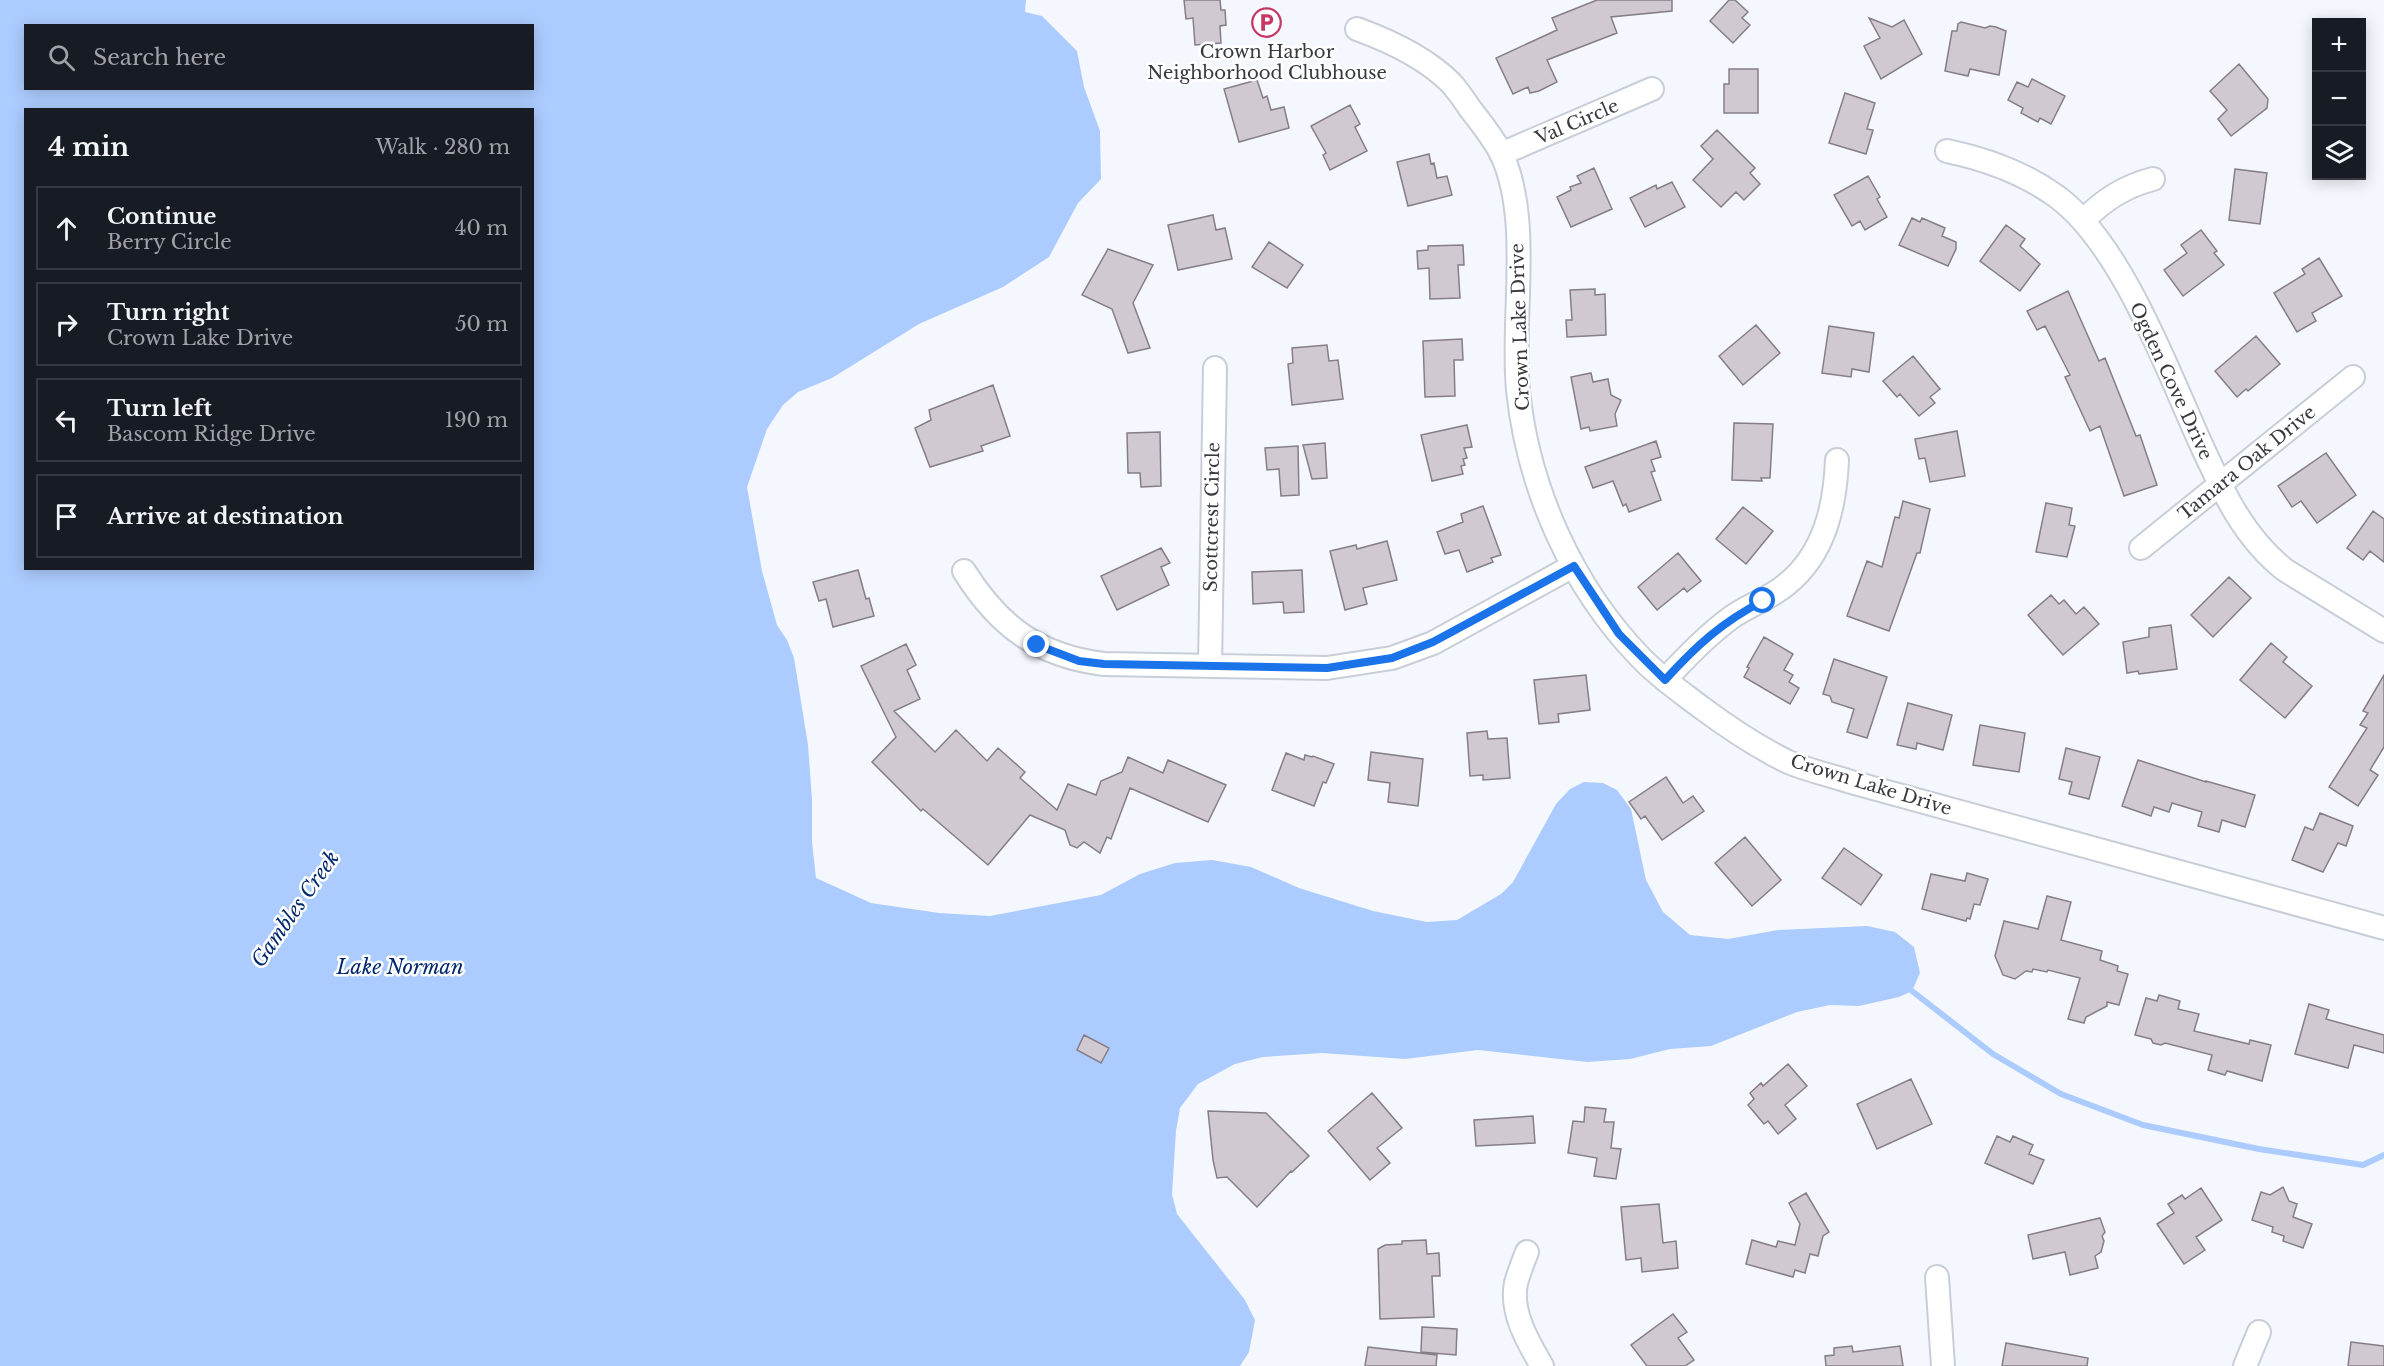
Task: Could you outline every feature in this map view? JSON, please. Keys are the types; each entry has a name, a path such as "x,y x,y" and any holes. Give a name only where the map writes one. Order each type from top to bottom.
{"street":[{"name":"Crown Lake Drive","path":"1357,29 1387,40 1407,51 1451,83 1490,134 1502,154 1512,189 1516,220 1518,388 1523,426 1543,497 1574,566 1619,634 1665,680 1737,733 1788,762 1851,782 2382,922"},
{"name":"Val Circle","path":"1502,154 1652,89"},
{"name":"Ogden Cove Drive","path":"1947,151 1978,158 2025,178 2056,197 2083,221 2114,261 2143,317 2219,485 2237,518 2272,560 2384,632"},
{"path":"2083,221 2093,210 2116,193 2152,179"},
{"name":"Scottcrest Circle","path":"1210,666 1215,368"},
{"name":"Tamara Oak Drive","path":"2141,548 2353,378"},
{"path":"1665,680 1710,635 1734,615 1763,601 1788,584 1806,564 1821,540 1831,515 1836,491 1837,460"},
{"path":"964,571 979,596 1014,631 1037,645 1079,661 1104,664 1327,668 1392,658 1433,642 1574,566"},
{"path":"1527,1252 1516,1284 1516,1308 1522,1326 1542,1366"},
{"path":"1937,1277 1943,1366"},
{"path":"2245,1366 2259,1332"}],"water":[{"name":"Lake Norman","path":"0,0 1026,0 1025,12 1042,16 1077,51 1084,87 1100,131 1101,179 1078,203 1049,257 1003,287 919,324 832,378 798,392 783,405 767,429 747,487 762,571 777,625 787,640 794,658 808,745 812,842 816,878 871,903 939,913 990,916 1101,895 1140,874 1175,863 1212,860 1251,867 1299,888 1373,911 1427,922 1457,920 1501,894 1513,882 1556,804 1570,789 1584,782 1603,783 1617,790 1631,809 1646,880 1663,912 1690,935 1728,939 1778,930 1867,926 1895,932 1914,947 1920,973 1912,991 1899,997 1859,1006 1830,1005 1797,1012 1711,1046 1670,1049 1630,1059 1587,1062 1478,1050 1405,1059 1322,1053 1263,1057 1235,1064 1198,1084 1180,1108 1176,1131 1172,1194 1177,1214 1245,1300 1255,1320 1249,1352 1240,1366 0,1366"}],"building":[{"path":"1184,0 1220,0 1221,10 1225,10 1226,25 1220,26 1221,43 1195,45 1193,18 1186,19"},
{"path":"1597,0 1672,0 1672,11 1611,17 1617,33 1547,60 1557,82 1539,91 1530,93 1528,87 1513,94 1496,58 1557,30 1552,18"},
{"path":"1729,0 1735,0 1748,12 1742,18 1750,25 1733,43 1710,21"},
{"path":"1869,18 1892,27 1904,20 1922,54 1881,79 1864,46 1880,38"},
{"path":"1961,22 1985,28 1996,27 2006,31 1999,75 1970,69 1968,76 1945,71 1952,31 1957,31 1958,24"},
{"path":"2239,64 2268,99 2267,108 2231,136 2218,119 2227,110 2210,91"},
{"path":"1729,69 1758,69 1758,113 1724,113 1724,84 1729,84"},
{"path":"2032,79 2065,96 2051,124 2040,118 2038,122 2021,113 2023,108 2008,100 2017,82 2028,87"},
{"path":"1257,80 1263,98 1267,96 1271,110 1284,107 1289,128 1239,142 1224,89"},
{"path":"1845,93 1875,103 1867,129 1873,130 1866,154 1829,143"},
{"path":"1350,105 1360,124 1355,127 1367,151 1330,170 1323,155 1326,153 1311,126"},
{"path":"1717,130 1755,168 1750,173 1760,184 1744,200 1736,192 1721,207 1693,180 1713,159 1701,146"},
{"path":"1429,154 1431,164 1434,163 1437,178 1447,176 1452,195 1408,206 1397,162"},
{"path":"1594,168 1612,209 1571,227 1557,197 1571,190 1570,187 1581,183 1577,176"},
{"path":"2235,169 2267,173 2260,224 2229,220"},
{"path":"1868,176 1880,197 1877,199 1887,217 1865,230 1860,221 1852,226 1834,195"},
{"path":"1672,182 1685,207 1645,227 1630,198 1656,185 1657,189"},
{"path":"1213,215 1216,230 1225,228 1232,259 1178,270 1168,225"},
{"path":"1912,218 1920,222 1922,218 1945,228 1942,236 1956,242 1956,249 1948,266 1899,245"},
{"path":"2006,225 2025,239 2020,246 2040,264 2020,291 1980,261"},
{"path":"2201,230 2217,251 2214,253 2224,265 2183,296 2164,270 2187,253 2181,245"},
{"path":"1269,242 1303,265 1287,288 1252,267"},
{"path":"1463,245 1464,265 1458,265 1460,298 1430,299 1429,268 1418,269 1417,251 1428,250 1428,246"},
{"path":"1108,249 1153,265 1133,303 1150,348 1128,353 1112,309 1082,295"},
{"path":"2319,258 2342,296 2312,313 2316,321 2297,332 2274,293 2305,274 2302,269"},
{"path":"1595,289 1595,295 1605,294 1606,335 1567,337 1566,320 1572,320 1570,290"},
{"path":"2068,291 2099,361 2105,358 2136,436 2140,435 2157,485 2124,496 2100,426 2090,431 2065,377 2070,375 2045,326 2037,330 2027,311"},
{"path":"1756,325 1780,353 1743,385 1719,356"},
{"path":"1829,326 1874,333 1869,372 1852,369 1851,377 1822,373"},
{"path":"2256,336 2280,364 2248,391 2246,389 2237,397 2215,371"},
{"path":"1462,339 1463,360 1454,360 1455,396 1425,397 1423,341"},
{"path":"1327,345 1329,361 1338,360 1343,399 1292,405 1288,364 1293,363 1292,348"},
{"path":"1913,356 1940,389 1930,397 1935,403 1919,416 1900,394 1897,397 1883,381"},
{"path":"1591,373 1593,382 1608,379 1611,395 1621,400 1615,414 1617,426 1590,431 1589,427 1581,429 1571,377"},
{"path":"993,385 1010,436 981,446 983,451 930,467 915,428 931,420 929,410"},
{"path":"1734,423 1773,424 1770,478 1761,478 1762,481 1732,480"},
{"path":"1467,425 1472,447 1464,448 1467,458 1463,459 1465,465 1461,466 1463,474 1432,481 1421,435"},
{"path":"1957,431 1965,476 1930,482 1925,458 1919,459 1915,439"},
{"path":"1160,432 1161,486 1141,487 1140,473 1128,473 1127,433"},
{"path":"1656,441 1661,457 1651,460 1655,471 1651,472 1661,500 1629,512 1626,504 1623,506 1613,481 1593,488 1585,467"},
{"path":"1325,443 1327,478 1312,479 1303,445"},
{"path":"1298,446 1299,495 1281,496 1279,469 1267,470 1265,448"},
{"path":"2326,453 2356,495 2317,523 2301,501 2292,507 2278,486"},
{"path":"1903,501 1930,509 1920,553 1917,553 1889,631 1847,616 1867,561 1882,567 1895,517 1899,518"},
{"path":"2046,503 2072,508 2069,525 2075,526 2067,557 2036,552"},
{"path":"1483,506 1501,555 1491,558 1493,562 1467,572 1459,550 1445,554 1437,532 1463,522 1461,514"},
{"path":"1743,507 1773,531 1746,564 1716,539"},
{"path":"2373,511 2384,519 2384,562 2370,551 2363,560 2347,548"},
{"path":"1387,541 1397,580 1363,588 1367,604 1345,610 1330,551 1356,545 1357,549"},
{"path":"1161,548 1170,563 1161,567 1169,585 1117,610 1101,576"},
{"path":"1678,553 1701,581 1687,592 1684,588 1657,610 1638,587"},
{"path":"858,570 866,599 869,598 874,616 833,627 826,599 819,601 813,582"},
{"path":"1302,570 1304,612 1284,613 1283,602 1253,604 1252,572"},
{"path":"2229,577 2251,598 2213,637 2191,615"},
{"path":"2051,595 2059,604 2064,600 2076,614 2084,607 2099,624 2063,655 2028,615"},
{"path":"2171,625 2177,669 2139,674 2138,671 2127,673 2123,642 2149,637 2149,628"},
{"path":"1764,637 1793,654 1784,670 1793,675 1789,682 1799,688 1790,704 1744,677"},
{"path":"2271,643 2287,657 2283,662 2312,686 2285,718 2240,680"},
{"path":"906,644 916,665 907,670 920,699 894,711 935,752 956,730 987,761 998,748 1025,772 1020,778 1057,810 1068,784 1096,795 1101,781 1122,772 1128,757 1163,773 1168,760 1226,785 1208,822 1130,788 1111,839 1107,837 1100,853 1084,842 1077,848 1070,845 1065,830 1030,815 988,865 923,809 921,811 872,762 896,737 861,666"},
{"path":"1834,659 1887,677 1867,738 1847,732 1854,709 1832,702 1830,696 1823,694"},
{"path":"1586,675 1590,710 1558,714 1559,722 1539,724 1534,680"},
{"path":"2384,675 2384,747 2370,770 2378,775 2358,806 2329,787 2367,728 2360,725 2368,713 2363,711"},
{"path":"1908,703 1952,715 1943,750 1917,743 1916,749 1897,745"},
{"path":"1980,725 2025,733 2019,772 1973,765"},
{"path":"1487,731 1488,739 1507,738 1510,778 1483,780 1483,775 1470,776 1467,733"},
{"path":"2066,748 2100,757 2089,799 2069,794 2072,782 2059,779"},
{"path":"1371,752 1423,759 1418,806 1388,802 1390,783 1368,780"},
{"path":"1286,753 1304,760 1305,755 1313,756 1334,764 1326,783 1323,782 1314,806 1272,790"},
{"path":"2138,760 2255,795 2245,827 2222,820 2219,832 2198,826 2202,812 2172,803 2169,812 2154,807 2151,816 2122,806"},
{"path":"1666,777 1683,803 1693,796 1704,811 1662,840 1645,816 1641,819 1629,802"},
{"path":"2320,813 2353,826 2346,846 2338,843 2323,872 2292,860 2305,827 2313,830"},
{"path":"1745,837 1781,880 1752,906 1715,863"},
{"path":"1844,848 1882,875 1861,905 1822,878"},
{"path":"1967,873 1988,879 1980,905 1974,904 1970,919 1967,918 1966,921 1922,909 1931,874 1965,881"},
{"path":"2047,896 2071,902 2061,940 2102,951 2100,960 2118,966 2117,971 2128,974 2119,1005 2107,1002 2107,1006 2086,1017 2084,1023 2068,1019 2080,978 2048,970 2047,972 2033,969 2032,972 2026,971 2015,979 2003,975 1995,956 2004,921 2038,929"},
{"path":"2159,995 2180,1001 2178,1009 2199,1014 2194,1031 2249,1044 2250,1040 2271,1045 2262,1081 2227,1071 2225,1075 2208,1070 2212,1055 2165,1043 2161,1045 2153,1043 2151,1039 2135,1035 2146,998 2157,1001"},
{"path":"2309,1004 2329,1010 2326,1019 2384,1035 2384,1053 2354,1045 2348,1068 2295,1054"},
{"path":"1084,1035 1109,1048 1101,1063 1077,1050"},
{"path":"1788,1064 1807,1086 1785,1105 1796,1119 1778,1134 1768,1121 1764,1124 1748,1105 1754,1099 1750,1093 1761,1083 1763,1086"},
{"path":"1911,1079 1932,1124 1877,1149 1857,1104"},
{"path":"1372,1093 1402,1128 1377,1148 1390,1163 1370,1180 1328,1131"},
{"path":"1585,1107 1606,1109 1604,1122 1614,1122 1611,1148 1621,1149 1616,1179 1594,1176 1597,1158 1568,1153 1573,1121 1584,1122"},
{"path":"1208,1111 1266,1113 1309,1156 1291,1171 1257,1207 1227,1177 1217,1178"},
{"path":"1533,1116 1535,1143 1476,1146 1474,1120"},
{"path":"1997,1136 2010,1142 2013,1136 2033,1145 2029,1154 2044,1160 2033,1184 1985,1163"},
{"path":"2283,1187 2289,1201 2297,1204 2293,1217 2312,1224 2303,1248 2283,1241 2284,1236 2272,1232 2273,1227 2252,1220 2261,1192 2270,1195"},
{"path":"2201,1188 2222,1220 2196,1237 2205,1250 2184,1264 2157,1224 2174,1213 2168,1204 2182,1195 2185,1199"},
{"path":"1806,1193 1829,1232 1823,1236 1818,1256 1810,1254 1805,1273 1795,1270 1793,1277 1746,1264 1752,1240 1776,1247 1778,1241 1795,1245 1800,1224 1789,1203"},
{"path":"1659,1204 1663,1243 1676,1241 1678,1268 1642,1272 1641,1258 1626,1260 1621,1207"},
{"path":"2100,1218 2105,1232 2102,1236 2104,1241 2101,1252 2095,1256 2098,1268 2070,1275 2065,1252 2033,1259 2028,1235"},
{"path":"1426,1240 1427,1254 1439,1253 1440,1276 1432,1276 1434,1317 1380,1319 1378,1249 1385,1245 1402,1244 1402,1241"},
{"path":"1673,1314 1687,1332 1678,1338 1694,1360 1685,1366 1647,1366 1631,1345"},
{"path":"1422,1327 1457,1329 1456,1355 1421,1352"},
{"path":"2351,1342 2384,1346 2384,1366 2348,1366"},
{"path":"2006,1343 2088,1358 2087,1366 2002,1366"},
{"path":"1852,1346 1853,1352 1900,1346 1903,1366 1826,1366 1825,1356 1834,1355 1834,1348"},
{"path":"1368,1347 1437,1355 1436,1366 1365,1366"}],"waterway":[{"path":"1912,991 1993,1054 2061,1094 2143,1125 2259,1149 2363,1165 2384,1155"}],"place":[{"name":"Crown Harbor Neighborhood Clubhouse","path":"1267,23"}],"route":[{"path":"1037,645 1079,661 1104,664 1327,668 1392,658 1412,652 1574,566 1619,634 1665,680 1680,663 1734,615 1763,601"}],"water label":[{"name":"Gambles Creek","path":"295,909"}]}
